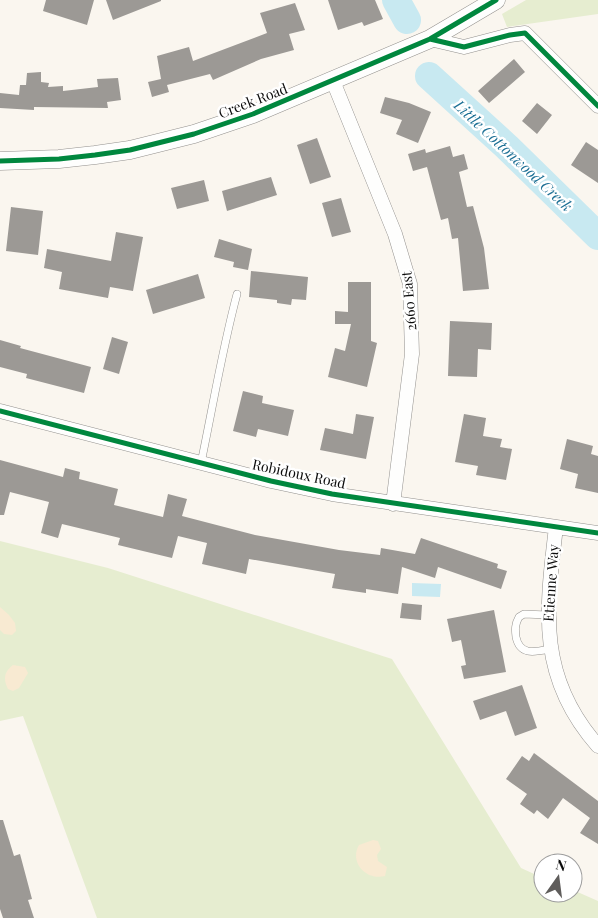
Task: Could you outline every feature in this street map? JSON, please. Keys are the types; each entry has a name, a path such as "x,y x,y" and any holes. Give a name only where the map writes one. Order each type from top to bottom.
{"street":[{"name":"Creek Road","path":"0,161 86,156 162,143 223,125 333,81 430,39 496,0"},
{"path":"430,39 464,47 525,33 598,106"},
{"name":"2660 East","path":"333,81 395,234 410,284 412,354 393,504"},
{"name":"Robidoux Road","path":"0,411 271,481 393,504 598,533"},
{"name":"Etienne Way","path":"556,527 547,615 550,649 562,690 577,717 598,746"}],"lane":[{"path":"201,462 220,376 223,346 237,294"},
{"path":"547,615 524,614 519,617 515,630 521,649 534,652 550,649"}],"green space":[{"path":"526,0 598,0 598,14 507,27 502,14"},
{"path":"0,541 108,568 392,659 521,868 533,873 533,903 583,903 583,894 598,901 598,918 97,918 23,716 0,721"}],"sand":[{"path":"0,607 15,623 16,631 12,635 4,634 0,630"},
{"path":"13,665 25,667 28,673 19,688 13,691 8,689 5,679 6,673"},
{"path":"373,840 378,841 381,849 377,855 378,861 387,867 385,876 378,877 366,873 361,869 356,858 356,851 359,845"}],"water":[{"path":"412,583 441,584 440,597 412,596"}],"building":[{"path":"46,0 94,0 87,25 43,11"},
{"path":"106,0 161,0 161,1 113,20"},
{"path":"328,0 375,0 383,19 364,26 362,22 338,30"},
{"path":"295,3 305,30 289,34 294,50 261,59 213,80 210,74 167,85 169,92 152,97 148,82 161,79 157,56 189,47 193,61 267,33 260,13"},
{"path":"514,59 525,72 489,103 478,91"},
{"path":"41,72 41,82 49,83 48,87 63,86 63,91 98,87 97,79 118,78 121,100 107,102 108,108 34,107 34,110 0,108 0,93 19,95 20,85 26,85 27,73"},
{"path":"385,97 409,103 431,112 418,143 396,134 402,120 380,113"},
{"path":"537,103 552,115 537,134 522,121"},
{"path":"317,138 331,177 310,184 297,145"},
{"path":"586,142 598,150 598,183 571,165"},
{"path":"450,146 453,157 464,154 468,169 459,172 467,207 473,206 484,248 489,289 463,291 458,238 452,239 448,218 441,220 427,167 413,171 408,154 425,149 426,153"},
{"path":"271,177 277,195 227,211 222,191"},
{"path":"204,180 209,201 177,209 171,188"},
{"path":"341,198 351,232 332,237 322,203"},
{"path":"11,207 43,211 38,255 6,251"},
{"path":"116,232 143,237 133,291 110,287 108,298 59,289 62,272 44,268 47,249 111,261"},
{"path":"219,239 252,249 248,270 233,267 234,262 214,257"},
{"path":"251,271 308,277 306,300 292,299 291,305 277,303 277,300 249,297"},
{"path":"198,274 205,298 153,314 146,290"},
{"path":"348,282 371,282 371,341 377,343 367,387 328,377 335,348 345,351 351,324 335,324 335,311 348,312"},
{"path":"450,321 492,323 491,350 478,349 477,377 448,376"},
{"path":"112,337 128,342 119,374 103,369"},
{"path":"0,340 21,346 20,348 91,367 84,393 26,378 27,374 0,367"},
{"path":"243,391 263,396 262,403 294,410 288,436 258,429 256,437 233,431"},
{"path":"356,414 374,417 366,459 320,450 325,428 353,434"},
{"path":"464,414 486,418 483,436 502,439 500,447 512,449 506,480 476,475 478,466 455,462"},
{"path":"567,439 593,446 591,454 598,456 598,493 575,488 578,474 560,469"},
{"path":"0,460 63,477 65,468 80,472 79,479 118,489 114,505 163,517 168,494 187,499 182,516 255,535 339,550 380,555 381,548 415,554 421,538 498,564 497,568 507,571 501,589 438,567 435,578 402,567 398,594 366,589 366,593 332,588 335,574 249,559 246,574 202,564 207,543 178,536 172,558 118,545 120,538 62,524 58,538 41,533 49,502 10,492 4,515 0,515"},
{"path":"402,603 422,605 421,620 400,618"},
{"path":"494,610 506,672 464,679 461,666 466,665 461,640 452,642 447,619"},
{"path":"522,685 537,728 515,736 506,711 480,720 473,701"},
{"path":"534,753 598,801 598,844 580,833 590,818 563,798 548,819 537,810 534,814 520,804 527,794 506,779 522,756 529,761"},
{"path":"0,820 3,820 14,856 20,854 32,899 28,900 34,918 3,918 0,909"}],"waterway":[{"name":"Little Cottonwood Creek","path":"396,0 407,20"},
{"name":"Little Cottonwood Creek","path":"429,76 507,147 598,236"}],"cycle path":[{"path":"0,161 59,159 95,155 130,150 194,134 253,114 430,39 496,0"},
{"path":"430,39 464,47 525,33 598,106"},
{"path":"0,411 271,481 332,494 598,533"}]}
